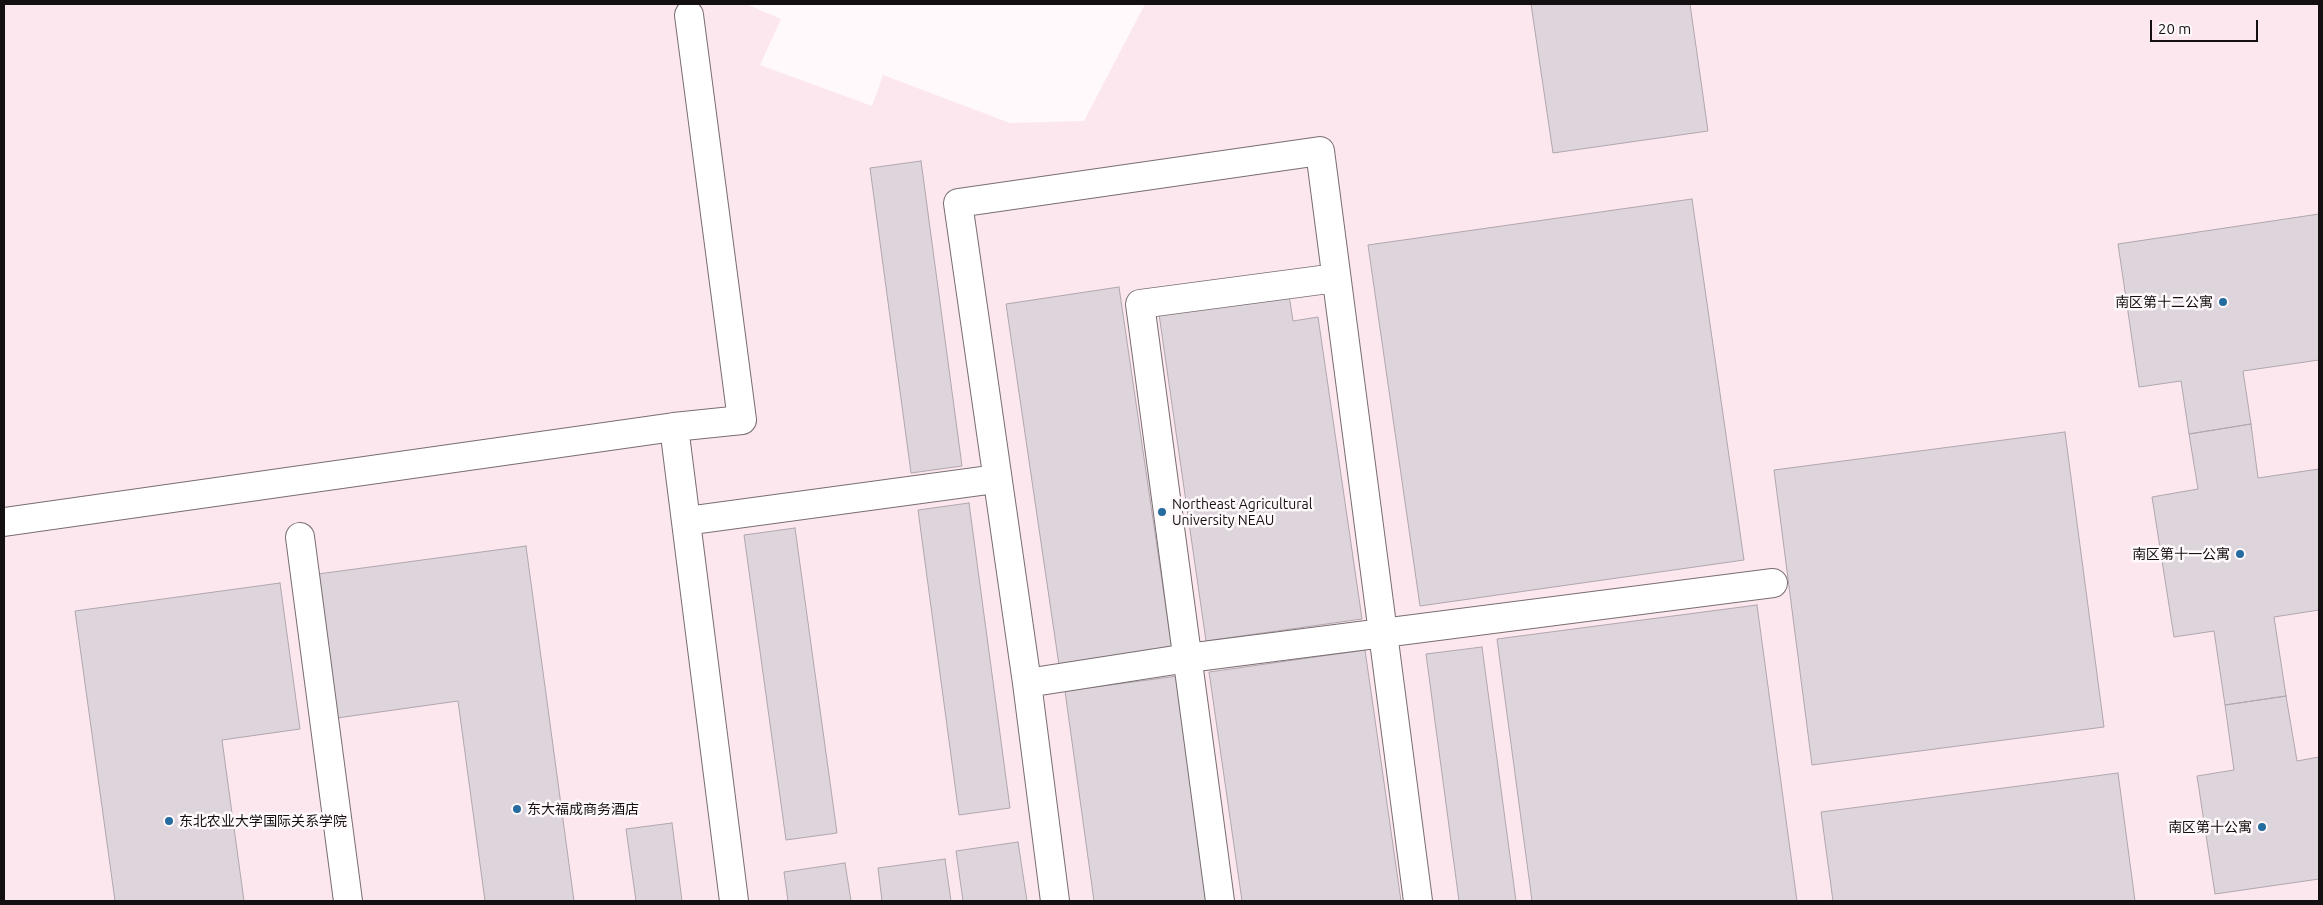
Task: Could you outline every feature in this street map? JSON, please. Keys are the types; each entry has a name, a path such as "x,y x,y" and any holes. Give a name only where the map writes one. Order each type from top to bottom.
{"street":[{"path":"4,522 674,427 742,420 689,15"},
{"path":"1055,901 1027,683 996,479 958,203 1320,151 1418,901"},
{"path":"1220,901 1140,304 1336,278"},
{"path":"674,427 734,901"},
{"path":"686,521 996,479"},
{"path":"300,537 348,901"},
{"path":"1027,683 1188,658 1773,582"}],"shaded area":[{"name":"Northeast Agricultural University NEAU","path":"4,4 746,4 781,19 760,65 872,106 883,75 1010,123 1084,121 1145,4 2319,4 2319,901 4,901"}],"building":[{"path":"1531,4 1690,4 1708,131 1553,153"},
{"path":"921,161 962,466 911,473 870,168"},
{"path":"1692,199 1744,560 1420,606 1368,245"},
{"name":"南区第十二公寓","path":"2319,214 2319,360 2243,371 2251,424 2189,434 2181,381 2139,387 2118,244"},
{"path":"1119,287 1172,649 1059,665 1006,304"},
{"path":"1289,295 1293,321 1318,317 1362,619 1206,641 1159,314"},
{"name":"南区第十一公寓","path":"2251,424 2258,478 2319,469 2319,610 2274,617 2286,696 2225,705 2214,631 2174,637 2152,497 2198,489 2189,434"},
{"path":"2065,432 2104,727 1812,765 1774,470"},
{"path":"969,503 1010,808 959,815 918,510"},
{"path":"795,528 837,833 786,840 744,535"},
{"name":"东大福成商务酒店","path":"526,546 574,901 485,901 458,701 337,718 318,574"},
{"name":"东北农业大学国际关系学院","path":"280,583 300,729 222,740 244,901 115,901 75,611"},
{"path":"1757,605 1797,901 1532,901 1497,639"},
{"path":"1482,647 1516,901 1459,901 1426,654"},
{"path":"1365,650 1401,901 1242,901 1209,672"},
{"path":"1178,676 1208,901 1094,901 1065,691"},
{"name":"南区第十公寓","path":"2286,696 2297,761 2319,757 2319,879 2215,894 2197,776 2234,770 2225,705"},
{"path":"2118,773 2135,901 1833,901 1821,812"},
{"path":"672,823 682,901 636,901 626,829"},
{"path":"1018,842 1027,901 963,901 956,851"},
{"path":"945,859 951,901 882,901 878,868"},
{"path":"845,863 851,901 788,901 784,872"}],"place":[{"name":"南区第十二公寓","path":"2223,302"},
{"name":"Northeast Agricultural University NEAU","path":"1162,512"},
{"name":"南区第十一公寓","path":"2240,554"},
{"name":"东大福成商务酒店","path":"517,809"},
{"name":"东北农业大学国际关系学院","path":"169,821"},
{"name":"南区第十公寓","path":"2262,827"}]}
